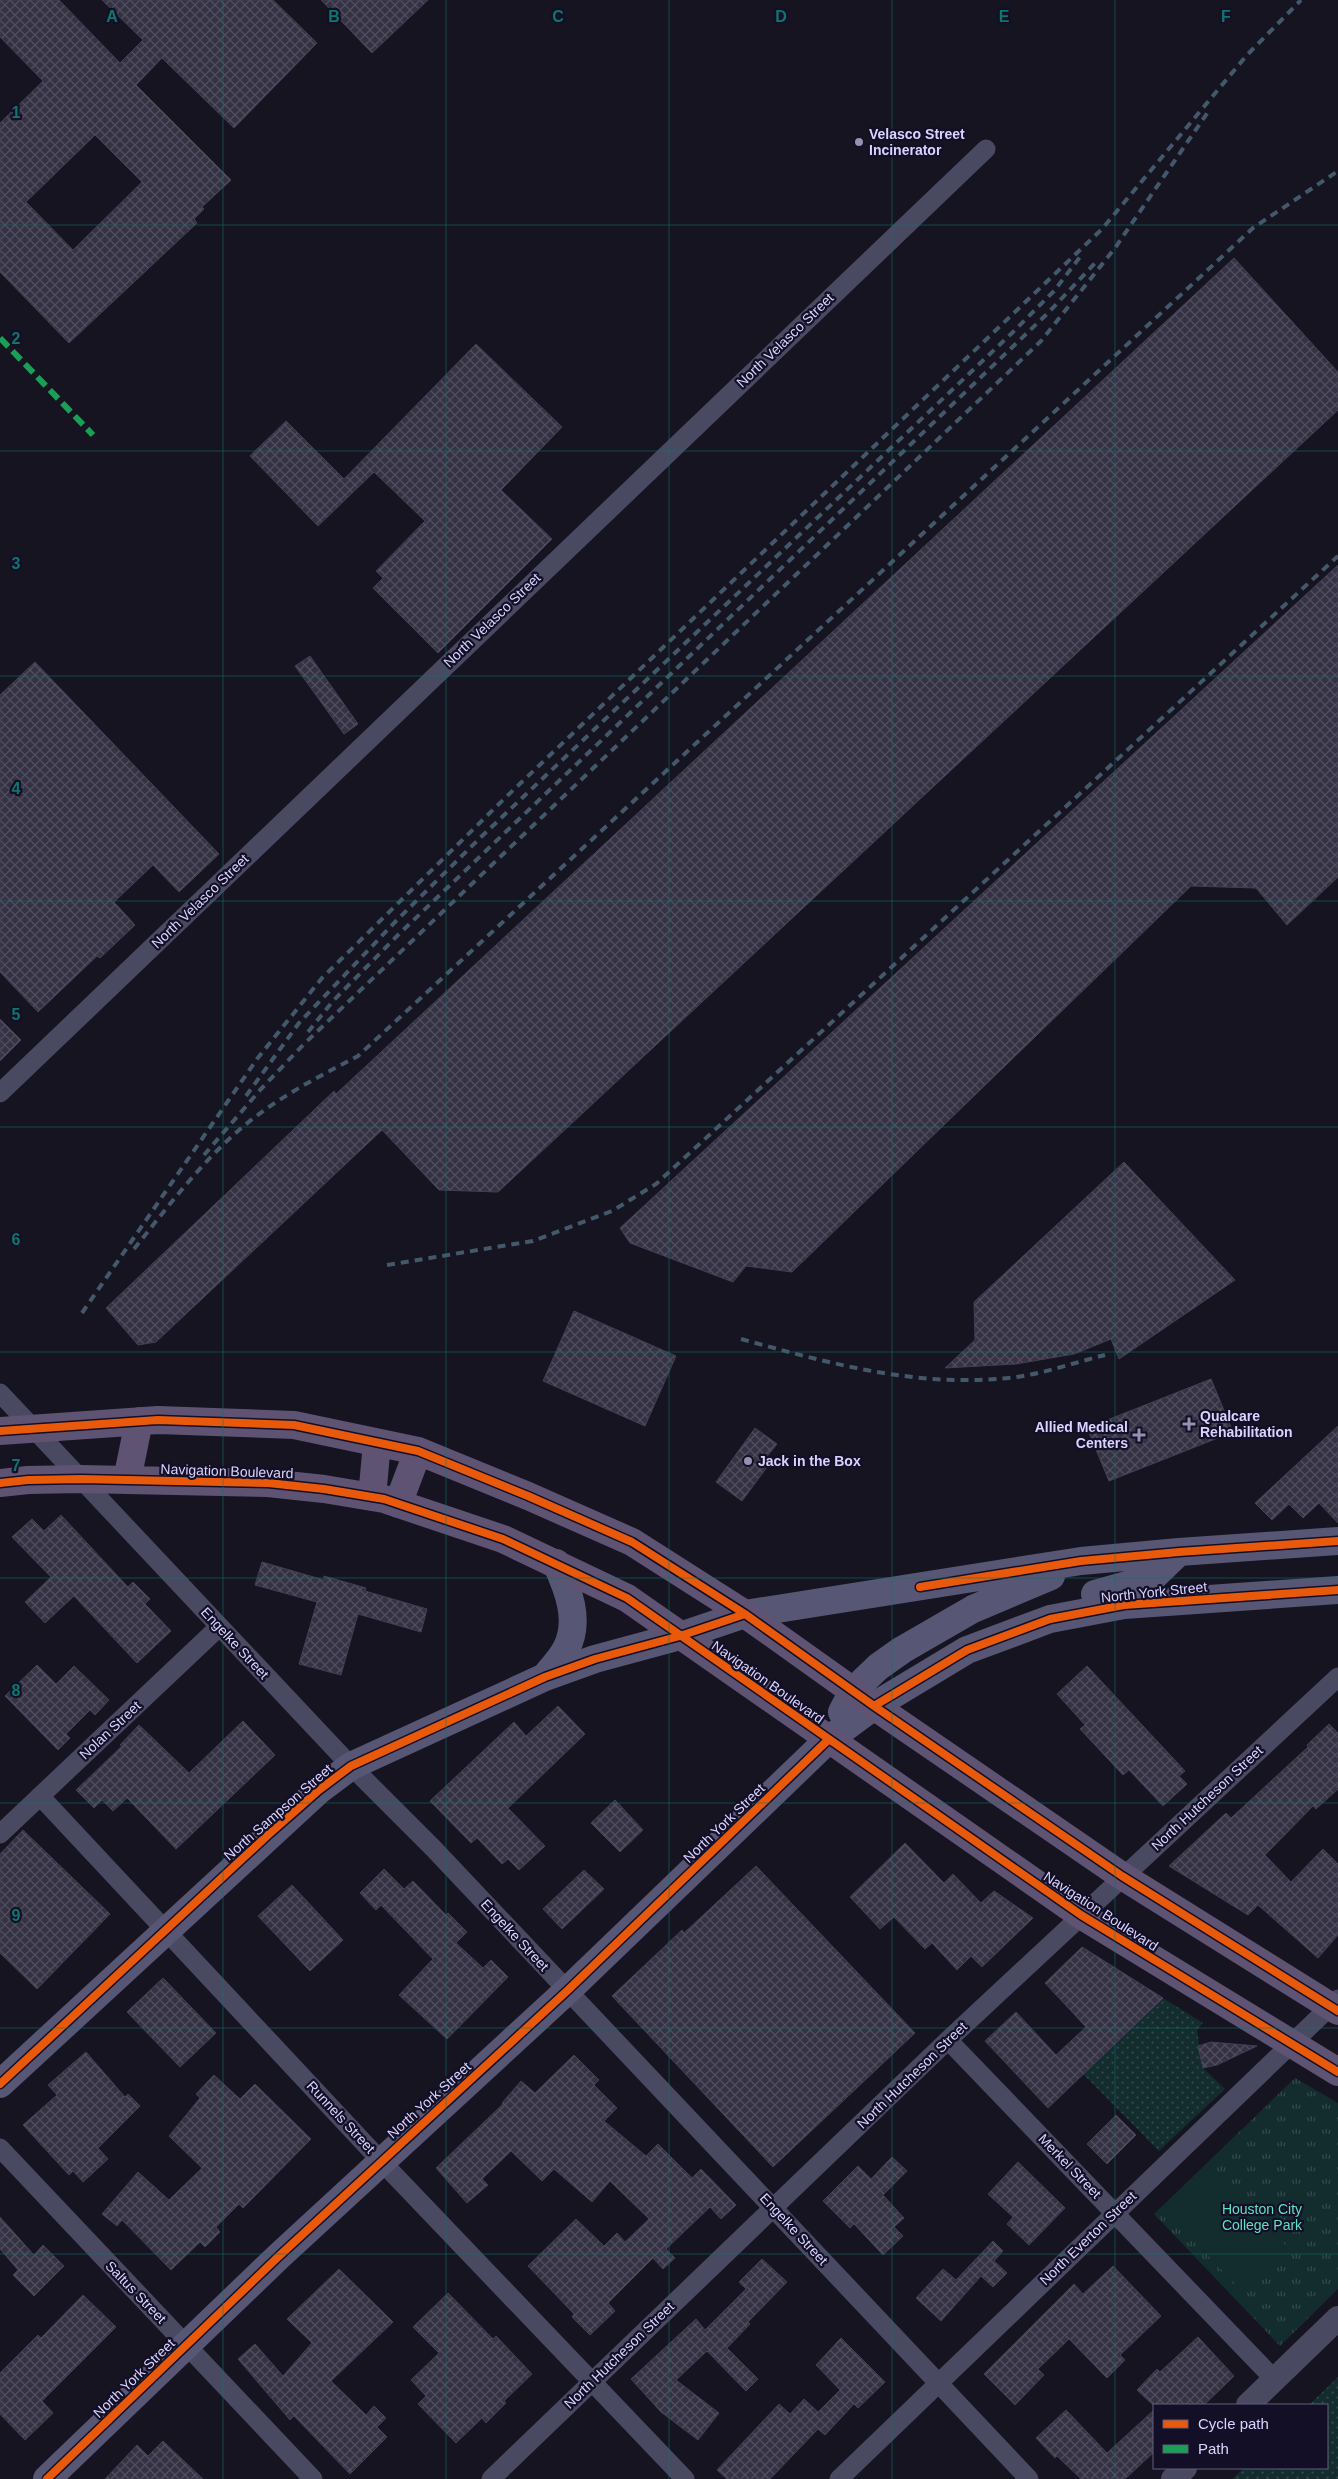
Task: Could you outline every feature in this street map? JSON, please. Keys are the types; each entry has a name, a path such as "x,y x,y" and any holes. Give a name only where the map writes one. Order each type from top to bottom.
{"main road":[{"path":"0,1431 158,1420 294,1425 418,1452 528,1496 632,1542 745,1614 863,1698 1122,1876 1335,2006"},
{"path":"127,1480 139,1421"},
{"path":"372,1497 377,1444"},
{"path":"398,1504 418,1452"},
{"name":"Navigation Boulevard","path":"0,1483 28,1480 81,1479 268,1483 324,1489 372,1497 398,1504 504,1539 627,1598 1081,1915 1338,2072"},
{"path":"745,1614 1081,1561 1338,1541"},
{"path":"1015,1632 1077,1598 1152,1578 1179,1552"},
{"path":"863,1698 878,1667 930,1632 973,1609 1081,1561"},
{"path":"545,1677 567,1648 573,1622 571,1600 556,1563"},
{"path":"1263,1594 1338,1578"},
{"name":"North York Street","path":"47,2479 186,2344 381,2161 568,1990 828,1740 863,1698 967,1650 1050,1619 1124,1604 1338,1590"},
{"name":"North Sampson Street","path":"0,2084 166,1928 319,1790 351,1766 545,1677 594,1659 680,1636 745,1614"}],"street":[{"name":"North Velasco Street","path":"0,1093 986,149"},
{"name":"Engelke Street","path":"0,1393 219,1627 351,1766 433,1848 774,2208 937,2384 1029,2479"},
{"name":"Nolan Street","path":"0,1834 219,1627"},
{"name":"North Hutcheson Street","path":"492,2479 948,2040 1122,1876 1338,1678"},
{"name":"Runnels Street","path":"40,1796 166,1928 381,2161 685,2479"},
{"name":"North Everton Street","path":"839,2479 1291,2044 1335,2006"},
{"name":"Merkel Street","path":"948,2040 1274,2379"},
{"name":"Saltus Street","path":"0,2148 313,2479"},
{"path":"1249,2404 1338,2318"},
{"path":"1173,2479 1184,2469"}],"green space":[{"path":"1163,1998 1203,2023 1197,2030 1203,2068 1225,2089 1159,2151 1083,2074"},
{"name":"Houston City College Park","path":"1295,2078 1338,2103 1338,2289 1280,2346 1154,2214"},
{"path":"1210,2166 1286,2246 1240,2289 1164,2209"},
{"path":"1338,2377 1338,2479 1232,2479 1243,2469 1328,2469 1328,2404 1310,2404"}],"building":[{"path":"0,0 59,0 120,63 143,40 102,0 273,0 317,43 234,128 162,58 136,85 231,180 202,207 204,209 194,219 197,223 69,343 0,272 0,123 43,81 0,37","holes":["95,135 142,182 73,250 26,202"]},
{"path":"321,0 428,0 372,53"},
{"path":"1234,258 1338,372 1338,410 498,1192 439,1190 382,1130 156,1342 138,1345 106,1308 334,1091 336,1094"},
{"path":"476,344 562,427 501,490 552,539 438,653 373,588 383,578 376,571 425,521 374,472 318,526 250,456 286,421 344,479"},
{"path":"1338,565 1338,877 1287,925 1256,888 1191,886 792,1272 746,1266 733,1282 630,1243 620,1228"},
{"path":"310,656 358,724 344,734 295,666"},
{"path":"35,662 219,854 179,892 153,865 114,902 135,925 100,958 97,956 38,1012 0,972 0,695"},
{"path":"0,1019 21,1040 0,1061"},
{"path":"1124,1162 1235,1280 1119,1359 1111,1339 1074,1354 1016,1364 945,1368 975,1340 974,1302"},
{"path":"574,1311 676,1356 645,1426 543,1381"},
{"path":"1211,1379 1233,1432 1109,1481 1087,1428"},
{"path":"1338,1426 1338,1523 1319,1503 1303,1518 1289,1504 1272,1520 1255,1503"},
{"path":"755,1428 777,1444 765,1459 770,1463 742,1501 716,1482"},
{"path":"61,1515 128,1587 133,1582 150,1599 145,1604 171,1631 137,1663 74,1596 45,1623 25,1602 51,1577 12,1537 32,1519 44,1531"},
{"path":"262,1562 324,1580 324,1576 366,1588 365,1591 427,1609 421,1632 358,1614 341,1675 299,1664 317,1602 255,1585"},
{"path":"37,1665 56,1684 74,1666 109,1700 95,1715 90,1710 66,1734 70,1738 58,1750 5,1696"},
{"path":"1087,1666 1185,1771 1179,1776 1187,1784 1163,1806 1129,1770 1123,1775 1080,1729 1085,1725 1057,1694"},
{"path":"558,1706 585,1734 508,1808 545,1846 519,1870 508,1859 502,1864 477,1838 471,1843 430,1801 514,1722 526,1736"},
{"path":"243,1721 275,1755 176,1849 127,1798 113,1811 102,1800 94,1808 76,1790 122,1746 120,1745 139,1725 189,1773"},
{"path":"1329,1724 1338,1733 1338,1789 1316,1809 1313,1806 1265,1855 1291,1882 1323,1849 1338,1864 1338,1935 1318,1958 1258,1905 1248,1915 1169,1866 1226,1813 1231,1818 1308,1747 1307,1745"},
{"path":"615,1800 643,1830 620,1852 591,1823"},
{"path":"23,1830 110,1914 37,1989 0,1953 0,1854"},
{"path":"905,1843 944,1883 953,1874 981,1903 994,1891 1033,1918 982,1967 971,1956 957,1970 932,1943 925,1949 894,1917 880,1929 850,1897"},
{"path":"756,1866 915,2033 773,2167 612,1996 682,1930 684,1933"},
{"path":"384,1869 404,1889 413,1881 446,1915 448,1913 467,1932 456,1943 483,1968 491,1960 508,1977 447,2039 399,1995 433,1959 381,1905 376,1910 360,1893"},
{"path":"584,1870 604,1889 562,1929 543,1909"},
{"path":"292,1885 343,1940 310,1971 258,1916"},
{"path":"1082,1947 1163,1998 1048,2108 985,2041 1016,2012 1056,2055 1086,2027 1045,1983"},
{"path":"163,1978 216,2033 180,2067 127,2012"},
{"path":"1211,2042 1257,2046 1217,2065 1203,2068 1198,2046"},
{"path":"86,2052 125,2097 128,2094 140,2106 98,2148 108,2159 83,2182 73,2171 69,2175 23,2125 57,2095 48,2085"},
{"path":"574,2055 599,2080 594,2085 617,2108 604,2121 646,2156 658,2144 692,2178 701,2169 736,2205 721,2219 710,2207 666,2249 675,2258 663,2269 653,2258 608,2303 615,2311 590,2335 572,2317 574,2314 528,2266 576,2219 604,2246 617,2233 625,2242 649,2219 610,2181 592,2202 554,2169 542,2181 511,2151 482,2179 488,2185 467,2203 436,2168 503,2104 521,2081 535,2093"},
{"path":"214,2075 240,2099 255,2084 311,2139 243,2208 239,2204 216,2227 220,2232 205,2247 200,2242 171,2270 122,2220 117,2226 102,2214 138,2172 169,2200 202,2168 169,2136 200,2098 196,2094"},
{"path":"1116,2115 1136,2135 1107,2164 1087,2144"},
{"path":"892,2157 907,2171 883,2195 904,2218 894,2227 903,2236 883,2255 854,2224 850,2228 823,2201 858,2166 871,2179"},
{"path":"1018,2162 1065,2208 1029,2245 1007,2224 1013,2217 988,2194"},
{"path":"0,2217 34,2255 43,2245 64,2266 34,2296 13,2275 18,2270 0,2249"},
{"path":"993,2241 1003,2251 994,2261 1007,2273 993,2287 981,2276 941,2321 916,2298 943,2269 956,2280"},
{"path":"762,2259 787,2282 748,2322 750,2324 727,2348 758,2379 746,2391 707,2351 676,2380 719,2413 698,2440 661,2412 631,2379 696,2319 705,2330 746,2289 739,2282"},
{"path":"1113,2266 1161,2316 1120,2355 1125,2360 1107,2378 1069,2339 1038,2369 1044,2375 1015,2405 984,2374 1074,2284 1083,2294"},
{"path":"339,2269 393,2322 331,2381 366,2415 374,2406 386,2418 377,2427 387,2437 350,2474 294,2416 290,2420 238,2359 255,2344 283,2376 312,2343 287,2319"},
{"path":"448,2293 493,2339 496,2336 532,2374 504,2401 506,2403 486,2423 482,2418 456,2443 418,2404 426,2396 411,2380 439,2353 413,2327"},
{"path":"83,2295 116,2327 42,2401 53,2413 25,2440 0,2414 0,2373 38,2335 41,2338"},
{"path":"1198,2337 1234,2376 1205,2404 1153,2405 1137,2390 1157,2369 1160,2372"},
{"path":"841,2338 885,2382 858,2408 854,2404 825,2435 818,2429 770,2479 727,2479 717,2470 779,2404 790,2414 804,2399 818,2412 840,2390 816,2365"},
{"path":"1066,2410 1107,2453 1153,2411 1153,2453 1125,2479 1081,2479 1057,2456 1055,2458 1036,2438"},
{"path":"163,2441 203,2479 105,2479 137,2445 148,2456"}],"railway":[{"path":"82,1313 257,1059 322,978 505,798 1102,229 1247,55 1301,0"},
{"path":"204,1155 261,1089 303,1045 1041,341 1115,248 1210,109"},
{"path":"134,1249 196,1173 238,1131 280,1099 358,1056 1253,228 1338,171"},
{"path":"246,1096 299,1023 396,921 481,837 1012,333 1054,291 1080,257"},
{"path":"308,1032 333,1001 398,935 1049,312 1096,262"},
{"path":"387,1265 533,1241 612,1211 656,1184 1338,556"},
{"path":"741,1339 877,1372 945,1380 1016,1377 1105,1355"}],"marked path":[{"path":"0,338 93,435"}],"cycle path":[{"path":"0,1431 158,1420 294,1425 418,1451 528,1496 632,1542 745,1614 874,1706 1122,1876 1338,2011"},
{"path":"0,1483 28,1480 81,1479 268,1483 324,1489 384,1499 503,1539 627,1598 1081,1915 1338,2072"},
{"path":"920,1587 1081,1561 1338,1541"},
{"path":"874,1706 967,1650 1050,1619 1124,1605 1338,1590"},
{"path":"0,2084 269,1834 319,1790 351,1766 545,1677 595,1659 680,1636 745,1614"},
{"path":"47,2479 278,2257 568,1990 828,1740"}],"place":[{"name":"Velasco Street Incinerator","path":"859,142"},
{"name":"Qualcare Rehabilitation","path":"1189,1424"},
{"name":"Allied Medical Centers","path":"1139,1435"},
{"name":"Jack in the Box","path":"748,1461"}]}
